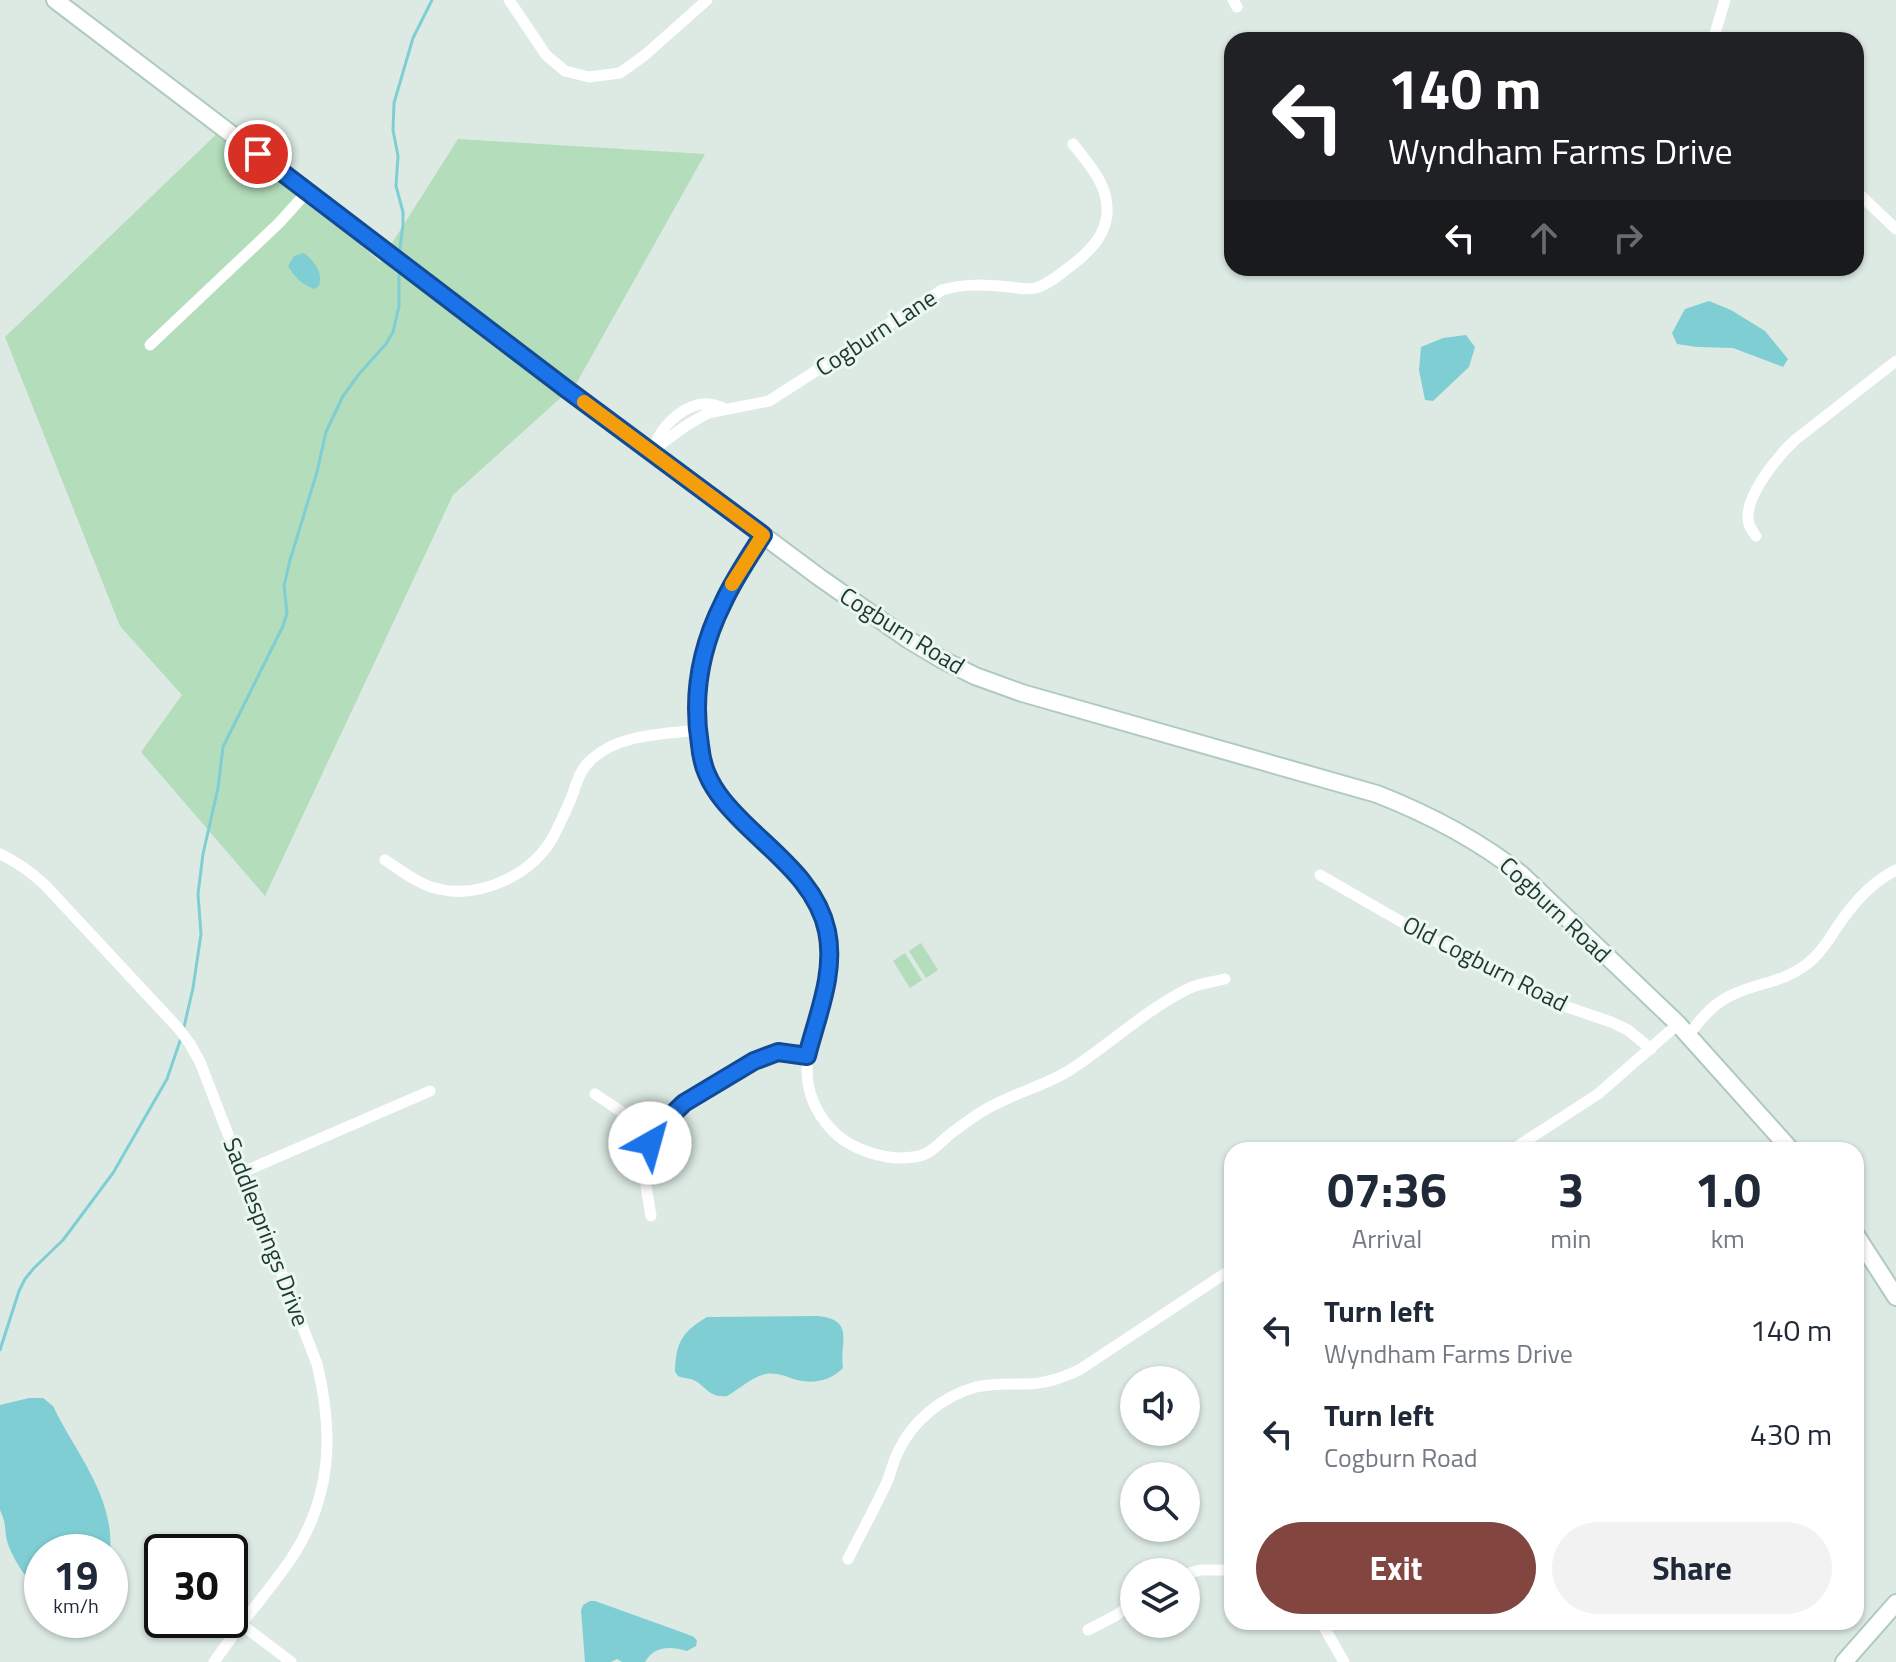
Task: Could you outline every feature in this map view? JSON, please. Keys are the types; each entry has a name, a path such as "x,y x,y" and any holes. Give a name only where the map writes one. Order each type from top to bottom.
{"street":[{"name":"Cogburn Road","path":"55,0 819,577 941,659 975,676 1027,694 1377,794 1410,807 1504,860 1683,1030 1784,1142"},
{"path":"509,0 546,55 565,71 589,77 620,73 707,0"},
{"path":"1715,32 1725,0"},
{"name":"Cogburn Lane","path":"654,450 657,438 666,425 689,409 706,404 728,408 769,401 942,290 981,285 1034,289 1047,283 1090,251 1101,235 1107,211 1104,191 1073,144"},
{"path":"150,345 279,223 307,192"},
{"path":"1864,199 1896,229"},
{"path":"1756,536 1749,525 1749,511 1769,469 1795,440 1896,361"},
{"path":"763,535 733,582 711,631 696,697 698,730 705,770 718,794 735,815 803,881 823,916 829,943 830,970 807,1056 807,1078 818,1111 833,1131 855,1146 881,1156 921,1156 986,1109 1045,1084 1070,1069 1173,997 1193,987 1225,979"},
{"path":"385,860 420,883 438,889 468,891 496,885 522,870 550,843 576,781 592,759 603,751 641,737 698,730"},
{"name":"Saddlesprings Drive","path":"0,854 32,873 45,885 190,1044 200,1062 317,1364 325,1398 328,1433 324,1479 309,1527 290,1561 248,1615"},
{"path":"1524,1142 1598,1094 1651,1049 1728,997 1786,977 1811,961 1868,890 1896,870"},
{"name":"Old Cogburn Road","path":"1320,875 1544,999 1628,1030 1651,1049"},
{"path":"651,1216 646,1166 653,1133 684,1103 754,1061 778,1052 807,1056"},
{"path":"243,1172 430,1091"},
{"path":"595,1094 653,1133"},
{"path":"1864,1247 1896,1297"},
{"path":"848,1559 904,1441 930,1411 953,1396 978,1387 1041,1383 1079,1370 1224,1274"},
{"path":"1200,1570 1224,1570"},
{"path":"1844,1662 1896,1603"},
{"path":"1088,1630 1120,1613"},
{"path":"248,1629 291,1662"},
{"path":"1326,1630 1344,1662"},
{"name":"Saddlesprings Drive","path":"214,1662 231,1638"}],"green space":[{"path":"225,126 380,262 458,139 705,154 576,384 453,495 265,896 141,752 182,695 120,626 5,337"},
{"path":"921,943 938,970 926,978 909,951"},
{"path":"905,953 922,980 910,988 893,961"}],"water":[{"path":"304,253 319,272 319,286 314,289 299,280 288,266 294,256"},
{"path":"1709,301 1731,310 1765,331 1788,359 1783,367 1733,348 1677,344 1672,333 1685,309"},
{"path":"1466,335 1475,347 1469,367 1433,401 1425,400 1419,370 1421,347 1443,338"},
{"path":"818,1316 837,1322 843,1334 843,1368 827,1379 810,1382 766,1374 727,1396 720,1396 675,1372 682,1339 707,1317"},
{"path":"43,1398 53,1406 92,1476 110,1532 24,1534 24,1573 8,1543 0,1510 0,1405"},
{"path":"590,1601 694,1637 696,1646 687,1651 675,1648 658,1650 645,1662 622,1662 617,1659 611,1662 585,1662 581,1610"}],"waterway":[{"path":"399,255 403,212 396,186 398,156 393,130 394,103 413,38 432,0"},
{"path":"184,1027 201,934 198,894 203,854 218,788 223,747 283,626 287,613 284,586 326,432 343,396 393,332 399,306 399,270"},
{"path":"0,1350 25,1279 63,1240 113,1173 167,1079 181,1038"}],"slow traffic":[{"path":"584,402 763,535 732,584"}],"route":[{"path":"258,154 763,535 733,582 707,644 696,697 702,757 705,770 718,794 811,892 827,929 830,970 807,1056 778,1052 754,1061 684,1103 653,1133 650,1143"}]}
